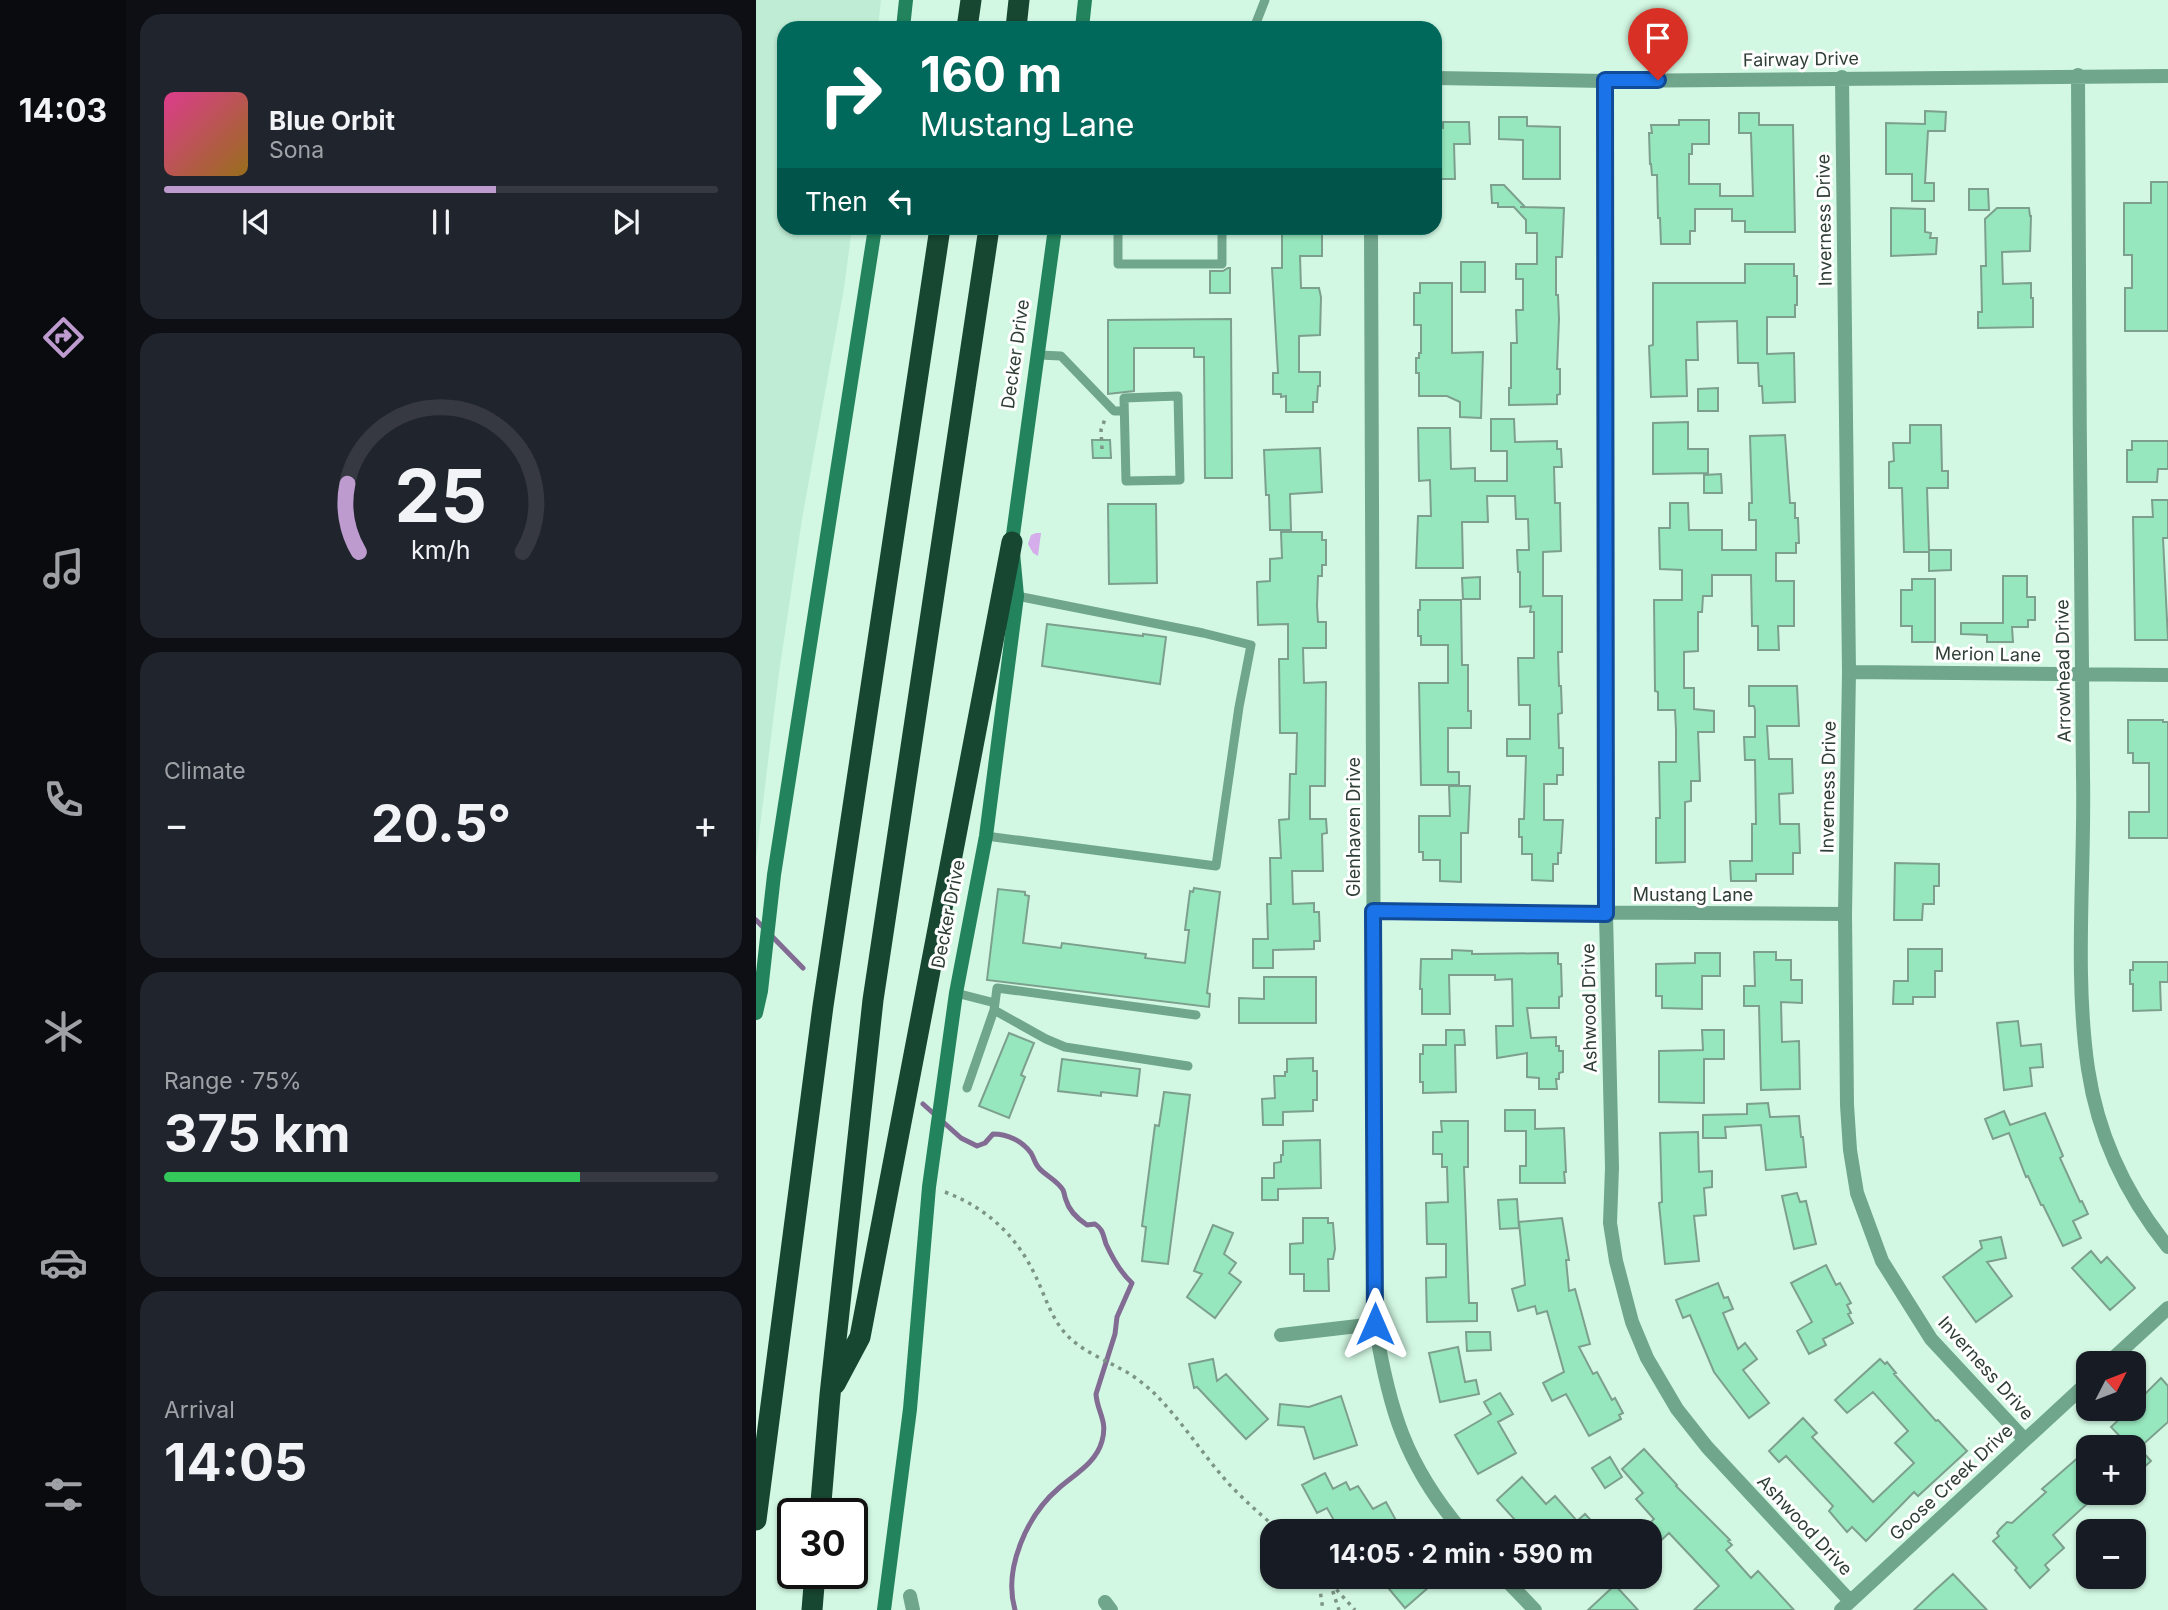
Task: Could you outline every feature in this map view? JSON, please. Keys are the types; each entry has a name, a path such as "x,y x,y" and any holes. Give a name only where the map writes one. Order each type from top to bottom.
{"highway":[{"path":"968,21 971,0"},
{"path":"1017,21 1019,0"},
{"path":"756,1520 823,1006 939,235"},
{"path":"821,1498 873,1000 988,235"},
{"path":"830,1395 860,1337 1012,542"},
{"path":"812,1610 814,1589"}],"main road":[{"path":"904,21 906,0"},
{"path":"1083,21 1085,0"},
{"path":"756,1013 774,876 874,235"},
{"name":"Decker Drive","path":"884,1610 910,1409 929,1187 956,993 986,836 1017,596 1012,542 1054,235"}],"street":[{"name":"Arrowhead Drive","path":"2078,75 2084,797 2082,1013 2088,1071 2103,1134 2147,1221 2168,1247"},
{"name":"Fairway Drive","path":"1442,78 1605,80 2168,76"},
{"name":"Inverness Drive","path":"1842,77 1849,672 1845,914 1850,1150 1857,1193 1882,1261 1931,1339 2025,1440"},
{"name":"Ashwood Drive","path":"1605,80 1606,914 1610,1223 1616,1262 1632,1322 1657,1376 1677,1409 1845,1606"},
{"name":"Glenhaven Drive","path":"1371,235 1375,1324 1384,1378 1398,1427 1420,1474 1452,1519"},
{"name":"Merion Lane","path":"1849,672 2168,675"},
{"name":"Mustang Lane","path":"1373,911 1845,914"},
{"path":"2121,1351 2168,1308"},
{"path":"1281,1335 1375,1324"},
{"name":"Goose Creek Drive","path":"1845,1606 2076,1393"},
{"path":"1515,1589 1535,1610"}],"lane":[{"path":"1257,21 1265,0"},
{"path":"1118,235 1118,264 1222,264 1222,235"},
{"path":"1039,355 1061,356 1119,411 1126,481 1180,480 1178,396 1124,397 1119,411"},
{"path":"986,836 1216,866 1251,645 1017,596"},
{"path":"967,1088 994,1006 997,988 1196,1015"},
{"path":"956,993 994,1006 1065,1047 1188,1066"}],"path":[{"path":"1102,449 1100,436 1103,424 1119,411"},
{"path":"929,1187 965,1200 992,1216 1014,1239 1035,1275 1049,1308 1066,1334 1090,1353 1118,1367 1153,1393 1193,1437 1227,1482 1265,1519"},
{"path":"1320,1589 1323,1610"},
{"path":"1332,1589 1339,1610"},
{"path":"1336,1589 1355,1610"}],"shaded area":[{"path":"756,0 881,0 879,21 777,21 777,235 851,235 802,519 779,673 756,859"},
{"path":"1041,533 1038,556 1028,544 1031,535"}],"building":[{"path":"1925,111 1946,112 1945,131 1928,131 1925,183 1934,183 1934,201 1912,201 1912,174 1886,174 1886,123 1925,124"},
{"path":"1739,113 1759,113 1759,125 1793,125 1795,232 1745,232 1745,221 1732,221 1732,209 1695,209 1695,231 1690,231 1690,244 1661,244 1657,175 1652,175 1650,164 1651,125 1679,125 1679,120 1709,120 1709,144 1692,144 1692,154 1689,154 1689,184 1720,184 1720,196 1753,196 1751,133 1739,133"},
{"path":"1499,117 1527,117 1527,126 1560,127 1560,179 1523,179 1523,140 1499,139"},
{"path":"1443,122 1469,122 1470,144 1454,144 1455,179 1442,179"},
{"path":"2151,182 2168,182 2168,331 2125,331 2125,288 2132,288 2132,255 2124,255 2124,203 2151,203"},
{"path":"1491,185 1504,185 1525,207 1520,207 1564,208 1562,257 1556,257 1559,319 1557,369 1560,369 1560,394 1557,395 1557,404 1509,405 1511,343 1517,343 1516,310 1523,310 1523,279 1516,279 1516,264 1537,264 1537,233 1526,233 1526,220 1514,207 1498,207 1498,203 1492,203"},
{"path":"1969,189 1988,189 1989,210 1969,210"},
{"path":"1891,208 1925,209 1925,232 1931,233 1930,238 1937,238 1936,254 1891,256"},
{"path":"1997,208 2029,208 2030,251 2002,252 2003,284 2031,283 2033,327 1978,328 1978,312 1982,312 1981,266 1986,266 1985,219"},
{"path":"1282,235 1322,235 1322,256 1300,256 1301,288 1319,288 1321,297 1320,335 1299,336 1299,372 1320,372 1320,386 1317,402 1313,402 1313,412 1286,412 1286,396 1273,394 1273,373 1278,373 1272,268 1282,268"},
{"path":"1461,262 1485,262 1485,292 1461,292"},
{"path":"1745,264 1794,264 1794,276 1797,276 1795,317 1767,317 1767,354 1794,353 1795,402 1763,403 1758,363 1738,363 1737,321 1697,322 1698,360 1686,360 1687,396 1651,397 1649,346 1653,345 1653,283 1745,283"},
{"path":"1228,268 1230,293 1210,293 1210,271 1223,271"},
{"path":"1420,283 1452,283 1452,353 1483,352 1481,418 1460,417 1460,402 1447,396 1419,396 1416,358 1419,358 1421,353 1421,325 1414,325 1414,293 1420,293"},
{"path":"1231,319 1232,478 1205,478 1204,357 1194,357 1194,348 1134,348 1134,391 1108,394 1108,320"},
{"path":"1718,388 1718,411 1698,411 1698,389"},
{"path":"1491,419 1514,419 1515,442 1557,441 1557,449 1561,449 1562,467 1554,467 1555,503 1560,503 1561,551 1543,552 1543,596 1562,596 1562,652 1558,652 1562,713 1558,714 1559,748 1563,748 1563,775 1557,775 1557,784 1544,784 1544,820 1563,820 1561,853 1558,853 1558,864 1553,864 1553,881 1532,880 1532,854 1522,854 1519,819 1524,819 1526,756 1507,756 1507,739 1530,739 1530,705 1519,705 1518,658 1534,658 1534,612 1530,612 1531,606 1520,607 1517,550 1529,550 1528,519 1516,519 1515,496 1487,496 1488,522 1462,522 1463,568 1416,568 1418,516 1431,516 1430,480 1419,481 1418,428 1450,428 1451,469 1475,468 1475,481 1507,481 1507,451 1491,451"},
{"path":"1688,422 1688,449 1708,449 1708,473 1653,474 1653,423"},
{"path":"1910,425 1941,425 1942,471 1948,471 1948,488 1927,488 1929,550 1951,550 1951,570 1929,571 1929,552 1904,552 1902,488 1889,488 1889,462 1894,461 1893,443 1910,443"},
{"path":"1785,435 1790,503 1795,503 1799,543 1796,543 1796,553 1776,553 1776,581 1794,581 1794,626 1778,626 1779,650 1758,650 1758,626 1752,626 1751,575 1712,575 1712,596 1703,596 1702,612 1698,612 1698,651 1684,652 1684,688 1694,688 1694,709 1714,711 1714,732 1698,732 1700,781 1691,781 1691,801 1685,802 1685,862 1656,863 1656,818 1660,818 1659,762 1676,762 1676,730 1675,710 1658,710 1658,692 1655,691 1654,600 1682,600 1682,570 1660,569 1659,528 1670,528 1670,503 1688,503 1689,530 1722,530 1722,550 1756,550 1756,520 1749,520 1749,503 1752,503 1750,436"},
{"path":"1092,440 1110,440 1111,458 1093,458"},
{"path":"2132,441 2168,441 2168,469 2158,469 2157,482 2127,482 2127,450 2132,450"},
{"path":"1320,448 1322,492 1290,494 1291,530 1270,530 1264,450"},
{"path":"1721,474 1722,493 1704,493 1704,475"},
{"path":"2152,500 2168,500 2168,538 2163,538 2168,640 2135,640 2133,517 2153,517"},
{"path":"1108,504 1156,504 1157,583 1109,584"},
{"path":"1281,532 1322,532 1322,540 1326,540 1326,565 1322,565 1322,576 1318,576 1317,606 1318,622 1326,622 1326,648 1303,648 1304,683 1326,682 1325,786 1310,786 1310,819 1326,819 1327,833 1322,834 1323,871 1292,871 1293,904 1314,903 1314,912 1319,912 1320,941 1314,941 1314,949 1273,950 1273,968 1253,968 1253,939 1268,939 1267,904 1271,904 1270,858 1281,858 1279,820 1289,819 1290,774 1296,774 1297,733 1280,733 1279,659 1288,659 1288,624 1258,625 1257,582 1270,581 1270,559 1282,558"},
{"path":"2003,576 2027,576 2027,597 2035,597 2035,620 2028,620 2028,627 2012,627 2013,642 1987,642 1987,635 1961,634 1961,623 2003,623"},
{"path":"1480,577 1480,599 1463,599 1462,578"},
{"path":"1912,579 1935,579 1935,642 1912,642 1912,626 1901,626 1901,590 1912,590"},
{"path":"1420,600 1461,600 1462,665 1468,665 1468,711 1471,711 1471,728 1448,728 1448,772 1459,772 1459,785 1421,785 1419,683 1448,683 1448,645 1421,645 1421,636 1418,636"},
{"path":"1047,624 1166,637 1160,684 1042,666"},
{"path":"1749,686 1797,686 1799,726 1767,726 1769,759 1792,759 1793,793 1779,794 1780,824 1799,824 1800,853 1793,853 1793,874 1756,874 1756,881 1731,881 1730,861 1752,861 1752,824 1756,824 1755,760 1745,760 1744,737 1755,737 1755,710 1754,706 1749,706"},
{"path":"2128,720 2168,722 2168,838 2129,838 2129,812 2149,812 2149,763 2133,763 2133,753 2128,753"},
{"path":"1449,786 1470,786 1468,833 1461,833 1461,882 1440,881 1440,860 1423,860 1423,852 1419,852 1419,816 1450,816"},
{"path":"1895,863 1939,864 1939,886 1934,886 1934,904 1923,904 1922,920 1894,920"},
{"path":"1194,888 1220,892 1207,993 1210,994 1209,1007 987,980 998,889 1025,892 1025,895 1029,896 1023,943 1061,948 1062,943 1146,954 1145,958 1185,963 1189,930 1185,930 1190,891 1193,892"},
{"path":"1908,949 1942,949 1942,971 1935,971 1935,997 1913,997 1913,1004 1893,1004 1894,981 1908,981"},
{"path":"1452,950 1472,951 1472,954 1558,953 1562,996 1559,997 1559,1008 1527,1008 1531,1038 1556,1037 1556,1046 1559,1046 1559,1051 1563,1051 1563,1072 1559,1073 1559,1079 1556,1079 1557,1089 1539,1089 1539,1078 1527,1077 1527,1053 1497,1058 1496,1026 1513,1026 1512,979 1495,980 1495,975 1449,975 1450,1014 1422,1014 1421,959 1452,959"},
{"path":"1754,952 1776,952 1776,960 1791,960 1791,980 1802,980 1802,1003 1781,1002 1782,1042 1799,1041 1800,1089 1761,1090 1759,1006 1744,1006 1744,986 1755,986"},
{"path":"1695,953 1720,953 1720,976 1702,976 1702,1009 1662,1008 1662,996 1656,996 1656,964 1695,963"},
{"path":"2133,962 2168,962 2168,982 2160,982 2161,1010 2133,1011 2130,970 2133,970"},
{"path":"1264,977 1316,977 1316,1023 1239,1023 1239,998 1264,999"},
{"path":"2018,1021 2021,1046 2041,1044 2043,1067 2030,1068 2032,1086 2004,1090 1997,1023"},
{"path":"1446,1030 1464,1030 1465,1045 1455,1045 1456,1092 1423,1093 1423,1082 1420,1082 1420,1054 1423,1054 1423,1045 1446,1045"},
{"path":"1702,1030 1724,1030 1724,1059 1704,1059 1704,1103 1659,1102 1659,1051 1703,1050"},
{"path":"1009,1033 1034,1043 1021,1075 1025,1077 1009,1118 979,1106"},
{"path":"1313,1058 1313,1071 1317,1071 1317,1100 1313,1100 1313,1111 1283,1112 1283,1125 1263,1125 1262,1099 1275,1098 1274,1076 1285,1076 1287,1059"},
{"path":"1062,1059 1140,1069 1137,1096 1101,1092 1101,1096 1058,1091"},
{"path":"1164,1092 1190,1095 1168,1264 1142,1261 1146,1227 1142,1226 1155,1125 1159,1126"},
{"path":"1768,1103 1770,1117 1799,1116 1806,1167 1766,1170 1761,1125 1725,1127 1726,1138 1703,1138 1703,1115 1747,1114 1747,1104"},
{"path":"1505,1110 1535,1110 1535,1129 1564,1128 1565,1183 1520,1183 1520,1166 1526,1166 1526,1131 1505,1131"},
{"path":"2004,1111 2010,1125 2045,1113 2063,1156 2060,1158 2088,1214 2073,1221 2081,1238 2063,1246 2028,1176 2026,1177 2009,1133 1993,1139 1985,1119"},
{"path":"1441,1121 1468,1121 1468,1167 1464,1167 1469,1303 1477,1303 1477,1321 1427,1322 1426,1278 1446,1277 1446,1244 1427,1244 1426,1203 1448,1202 1447,1167 1442,1167 1442,1154 1433,1154 1433,1132 1442,1132"},
{"path":"1698,1132 1699,1172 1712,1171 1712,1187 1704,1188 1706,1215 1694,1216 1699,1261 1665,1264 1659,1203 1662,1202 1660,1133"},
{"path":"1320,1140 1321,1188 1278,1189 1278,1200 1262,1200 1262,1178 1274,1178 1274,1163 1281,1162 1283,1141"},
{"path":"1797,1193 1800,1202 1806,1201 1816,1244 1794,1249 1782,1196"},
{"path":"1517,1199 1519,1228 1500,1229 1498,1200"},
{"path":"1303,1218 1328,1218 1328,1223 1333,1223 1335,1249 1333,1259 1328,1259 1329,1291 1304,1291 1304,1274 1290,1274 1290,1244 1303,1243"},
{"path":"1562,1218 1569,1260 1566,1260 1569,1291 1575,1289 1590,1344 1579,1347 1593,1374 1597,1372 1612,1400 1615,1398 1623,1413 1619,1415 1621,1419 1589,1436 1566,1394 1552,1401 1543,1383 1564,1372 1547,1311 1537,1314 1535,1306 1518,1311 1512,1289 1525,1285 1519,1222"},
{"path":"1213,1225 1233,1233 1224,1254 1236,1263 1229,1273 1241,1282 1215,1318 1187,1297 1202,1274 1194,1271"},
{"path":"2001,1237 2006,1258 1987,1262 2012,1296 1976,1322 1943,1277 1982,1248 1980,1241"},
{"path":"2091,1251 2101,1263 2107,1257 2135,1288 2110,1310 2072,1268"},
{"path":"1826,1265 1836,1285 1840,1283 1851,1303 1847,1305 1853,1323 1823,1339 1826,1345 1809,1354 1797,1331 1812,1322 1791,1283"},
{"path":"1718,1283 1724,1298 1728,1297 1733,1309 1723,1313 1738,1349 1745,1343 1757,1359 1743,1370 1769,1403 1749,1418 1714,1372 1690,1315 1683,1318 1676,1300"},
{"path":"1466,1332 1490,1332 1491,1350 1467,1351"},
{"path":"1458,1347 1465,1382 1476,1380 1479,1394 1440,1402 1429,1353"},
{"path":"1213,1359 1217,1381 1226,1374 1268,1419 1246,1439 1197,1387 1194,1388 1189,1364"},
{"path":"1880,1359 1885,1364 1887,1362 1896,1373 1894,1374 1936,1421 1938,1420 1967,1451 1918,1496 1914,1492 1866,1541 1852,1527 1847,1532 1829,1511 1833,1506 1786,1456 1779,1462 1769,1451 1803,1418 1817,1433 1812,1437 1873,1502 1914,1463 1895,1443 1908,1431 1873,1392 1847,1413 1835,1400"},
{"path":"2161,1378 2168,1386 2168,1422 2146,1442 2146,1435 2119,1435 2111,1427 2117,1421 2146,1421 2146,1393"},
{"path":"1500,1393 1513,1414 1498,1422 1516,1453 1478,1474 1455,1435 1491,1414 1484,1402"},
{"path":"1341,1396 1357,1445 1314,1459 1304,1427 1278,1425 1280,1404 1309,1407"},
{"path":"1644,1449 1676,1486 1730,1540 1728,1541 1732,1545 1726,1550 1751,1578 1758,1571 1794,1610 1694,1610 1719,1586 1669,1533 1662,1539 1662,1519 1654,1519 1636,1499 1643,1493 1622,1469"},
{"path":"1610,1457 1622,1477 1605,1488 1592,1468"},
{"path":"2076,1459 2076,1505 2086,1505 2053,1535 2064,1548 2045,1565 2049,1570 2030,1588 2015,1570 2017,1568 1993,1541 2007,1522 2012,1523 2046,1492 2042,1489"},
{"path":"1325,1473 1333,1489 1346,1482 1350,1490 1358,1486 1373,1509 1386,1502 1395,1519 1333,1519 1327,1508 1317,1513 1302,1485"},
{"path":"1522,1477 1546,1504 1555,1496 1575,1519 1514,1519 1497,1500"},
{"path":"1953,1574 1987,1610 1914,1610 1932,1593"},
{"path":"1389,1589 1427,1589 1405,1608"},
{"path":"1611,1589 1619,1589 1638,1610 1588,1610"}],"waterway":[{"path":"756,920 803,968"},
{"path":"923,1104 961,1138 977,1146 985,1143 993,1134 1009,1137 1023,1145 1031,1153 1036,1165 1061,1187 1074,1214 1087,1225 1095,1224 1100,1228 1114,1259 1132,1283 1117,1317 1115,1334 1096,1394 1104,1427 1102,1441 1090,1462 1047,1499 1028,1528 1020,1544 1012,1577 1015,1610"}],"route":[{"path":"1375,1324 1373,911 1606,914 1605,80 1658,80"}]}
